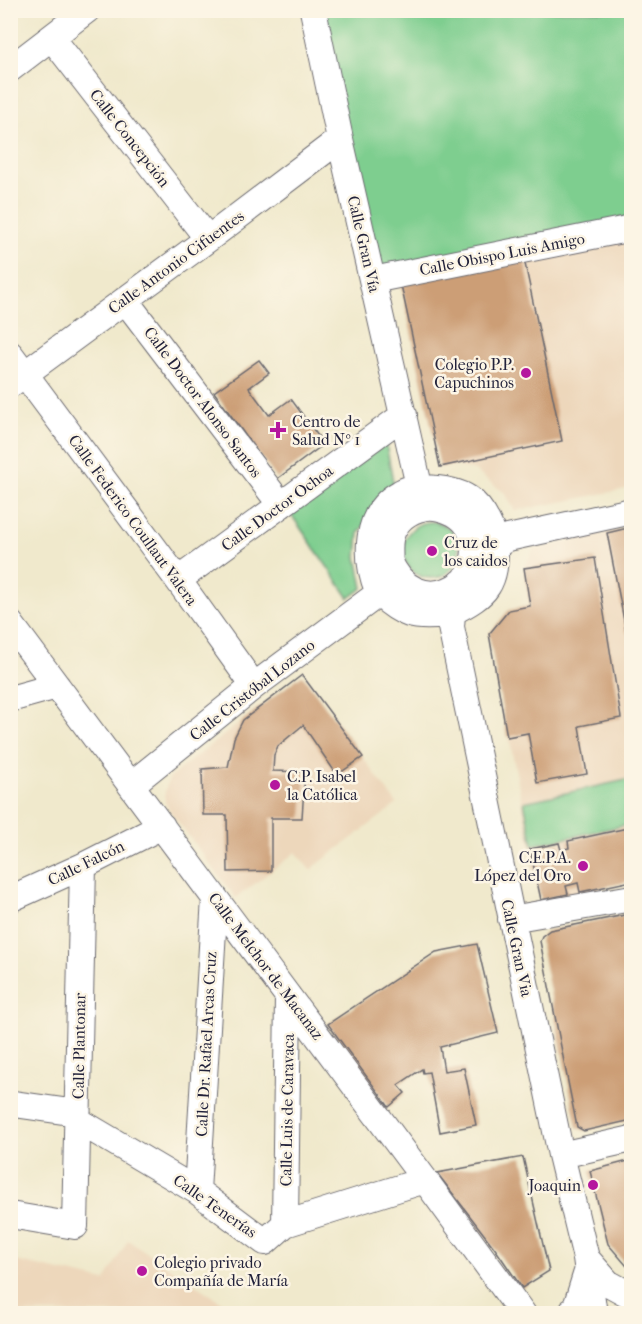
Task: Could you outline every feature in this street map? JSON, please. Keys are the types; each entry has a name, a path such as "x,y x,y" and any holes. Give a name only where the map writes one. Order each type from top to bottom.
{"street":[{"path":"10,69 87,10"},
{"name":"Calle Gran Vía","path":"313,10 340,139 419,484"},
{"name":"Calle Concepción","path":"52,38 208,239"},
{"name":"Calle Antonio Cifuentes","path":"15,371 125,300 340,139"},
{"name":"Calle Obispo Luis Amigo","path":"373,280 632,228"},
{"name":"Calle Doctor Alonso Santos","path":"125,300 280,505"},
{"name":"Calle Federico Coullaut Valera","path":"15,371 178,580 254,686"},
{"name":"Calle Doctor Ochoa","path":"178,580 404,415"},
{"path":"419,484 440,508"},
{"path":"409,513 416,503 419,484"},
{"path":"419,484 454,490 469,500 480,508 499,540 492,580 484,592 449,618 411,616 396,609 377,594 369,557 370,533 377,516 386,503 419,484"},
{"path":"377,594 388,572 388,547 391,533 398,522 409,513 422,507 440,508 460,517 480,536 499,540 632,511"},
{"path":"449,618 453,601 475,554 474,541 469,528"},
{"path":"377,594 385,591 441,593 466,576 484,553 499,540"},
{"path":"389,560 394,573 435,602 449,618"},
{"name":"Calle Cristóbal Lozano","path":"131,785 254,686 377,594"},
{"name":"Calle Gran Via","path":"449,618 561,1155 587,1263 586,1312"},
{"name":"Calle Melchor de Macanaz","path":"10,623 521,1312"},
{"path":"10,699 57,686"},
{"name":"Calle Falcón","path":"10,899 83,866 162,826"},
{"name":"Calle Plantonar","path":"10,1215 75,1226 83,866"},
{"name":"Calle Dr. Rafael Arcas Cruz","path":"197,1191 215,898"},
{"path":"511,919 632,898"},
{"name":"Calle Luis de Caravaca","path":"285,1224 288,996"},
{"name":"Calle Tenerías","path":"12,1103 77,1116 197,1191 265,1242 285,1224 425,1180"},
{"path":"561,1155 632,1139"},
{"path":"587,1263 608,1283 632,1296"},
{"path":"586,1312 632,1305"}],"shaded area":[{"name":"Colegio P.P. Capuchinos","path":"631,231 631,488 515,511 505,493 475,471 458,466 440,467 400,280"},
{"path":"631,527 631,881 541,900 489,634 509,610 530,606 524,568 533,550"},
{"name":"C.P. Isabel la Católica","path":"302,675 397,804 310,870 296,852 236,898 172,814 165,802 165,791 169,779 180,769"},
{"name":"Colegio privado Compañía de María","path":"128,1240 238,1313 11,1313 11,1260 105,1281"}],"green space":[{"path":"313,11 631,11 631,228 373,280"},
{"path":"386,444 394,487 359,532 357,557 363,588 349,598 290,513"},
{"path":"431,522 442,524 451,530 457,539 459,550 457,561 451,570 442,576 431,578 420,576 411,570 405,561 403,550 405,539 411,530 420,524"},
{"path":"631,779 631,824 533,845 524,802"}],"building":[{"path":"523,254 562,441 440,467 400,280"},
{"name":"Centro de Salud Nº 1","path":"259,360 269,373 249,388 269,415 291,399 324,444 277,479 214,392"},
{"path":"632,527 632,641 626,631 607,533"},
{"path":"595,558 621,718 579,726 587,774 537,783 528,733 507,737 489,634 509,610 530,606 524,568"},
{"path":"302,675 363,757 337,775 303,725 278,746 274,755 273,771 305,772 302,818 271,818 271,871 228,872 227,815 203,815 202,769 228,767 234,738 243,720"},
{"name":"C.E.P.A. López del Oro","path":"632,827 632,881 580,892 578,883 566,886 568,894 541,900 530,849 559,843 561,850 569,848 568,841"},
{"path":"625,915 632,943 632,1120 584,1131 577,1127 540,941 542,936 550,930"},
{"path":"477,944 498,1033 440,1047 444,1071 464,1068 476,1125 440,1132 429,1072 423,1073 422,1069 398,1085 405,1093 389,1107 328,1024 436,952"},
{"path":"523,1157 549,1271 522,1288 437,1173"},
{"path":"632,1160 632,1272 608,1244 590,1171"}],"place":[{"name":"Colegio P.P. Capuchinos","path":"526,373"},
{"name":"Centro de Salud Nº 1","path":"278,430"},
{"name":"Cruz de los caidos","path":"432,551"},
{"name":"C.P. Isabel la Católica","path":"275,785"},
{"name":"C.E.P.A. López del Oro","path":"583,866"},
{"name":"Joaquin","path":"593,1185"},
{"name":"Colegio privado Compañía de María","path":"142,1271"}]}
